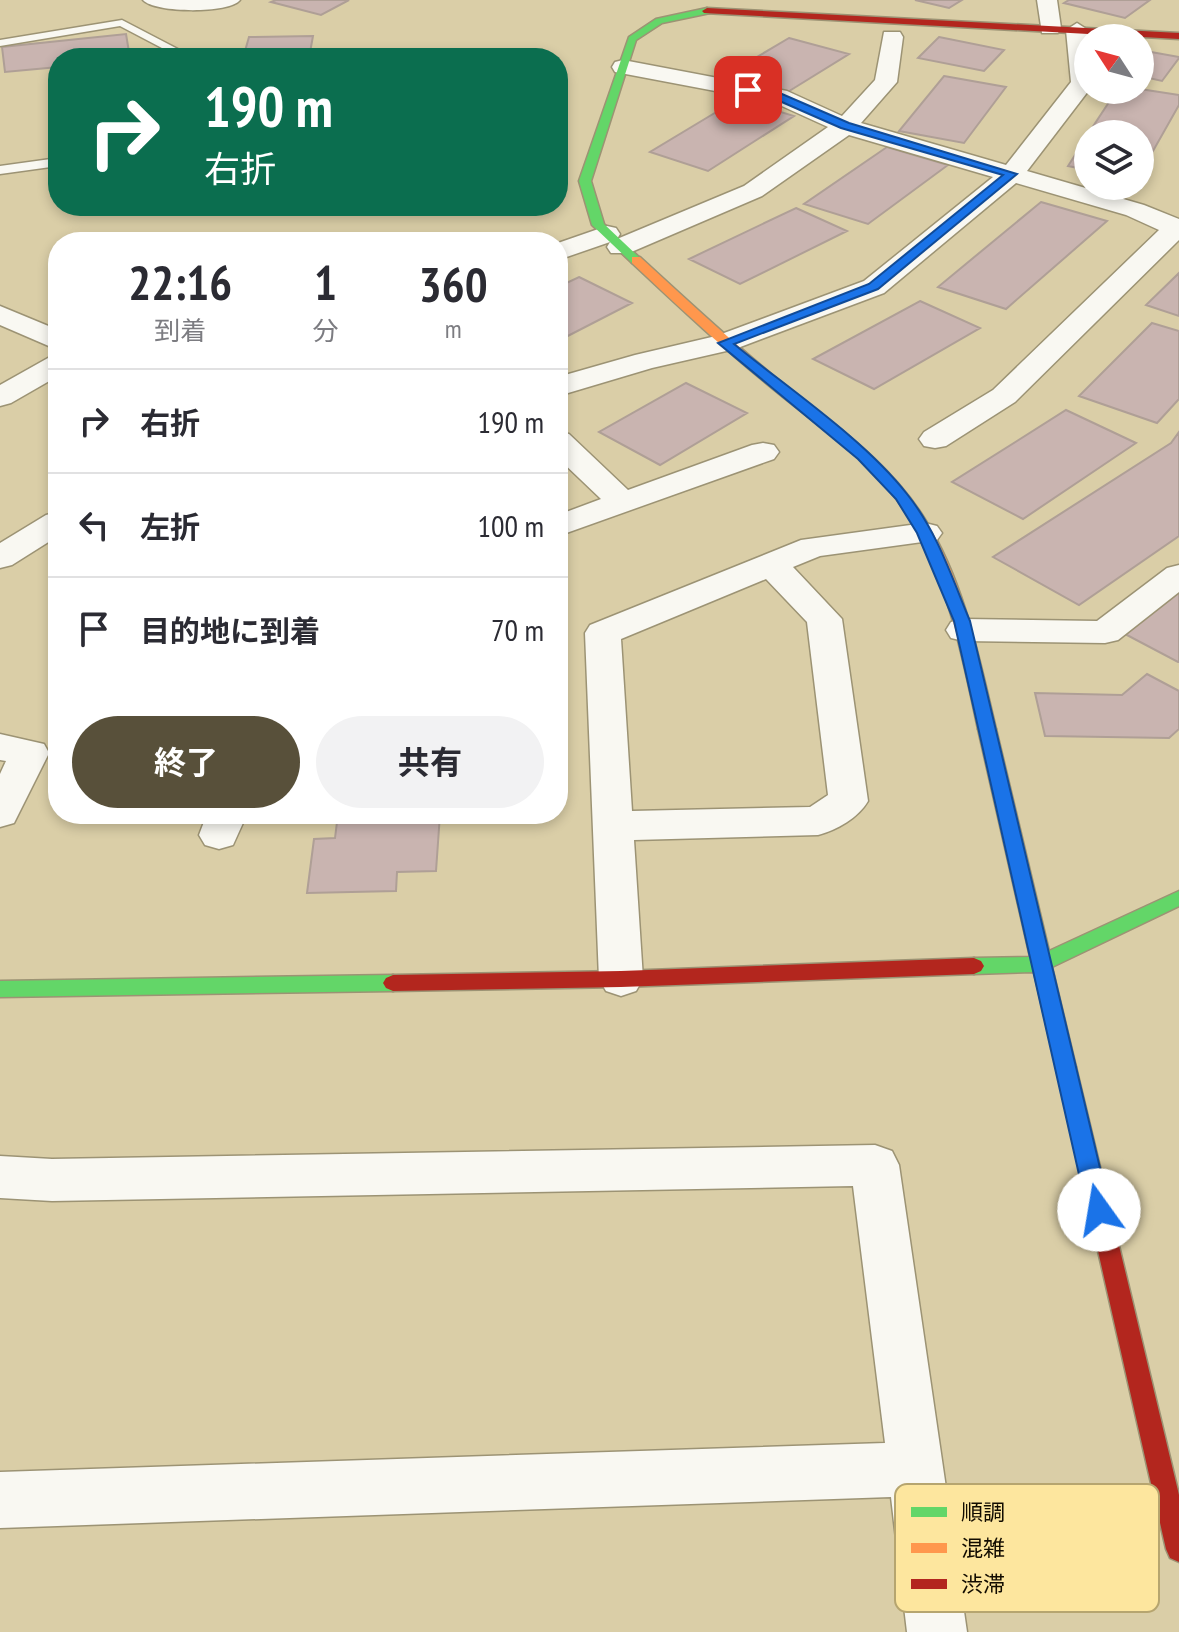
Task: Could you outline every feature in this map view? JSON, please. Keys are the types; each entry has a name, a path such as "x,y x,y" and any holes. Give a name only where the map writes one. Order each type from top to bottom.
{"street":[{"path":"153,0 220,4 230,0"},
{"path":"1047,0 1050,28"},
{"path":"1074,30 707,11 673,16 640,30 632,39 585,181 598,225 613,241 725,343 863,456 902,496 925,533 964,630 1179,1549"},
{"path":"1154,35 1179,36"},
{"path":"568,250 613,241 753,191 845,126 886,82 892,37"},
{"path":"623,67 779,96 845,126 1135,210 1178,228 1004,396 935,439"},
{"path":"568,384 645,361 725,343 874,287 1012,174 1074,95"},
{"path":"0,314 48,336"},
{"path":"0,397 48,370"},
{"path":"568,451 622,502"},
{"path":"568,522 763,452"},
{"path":"0,558 48,528"},
{"path":"621,979 603,633 813,547 925,533"},
{"path":"613,826 818,821 848,801 824,619 771,564"},
{"path":"964,630 1105,632 1179,575"},
{"path":"0,747 30,753 0,813"},
{"path":"0,989 621,979 1040,964 1179,898"},
{"path":"0,1177 83,1179 875,1165 917,1484"},
{"path":"0,1500 915,1469"},
{"path":"934,1612 937,1632"}],"lane":[{"path":"0,43 122,23 170,48"},
{"path":"0,170 48,163"}],"building":[{"path":"349,0 321,15 271,2"},
{"path":"915,0 962,0 949,8"},
{"path":"1069,0 1150,0 1125,18 1064,3"},
{"path":"126,34 128,48 48,48 48,68 5,72 2,47"},
{"path":"313,36 311,48 246,48 249,37"},
{"path":"939,37 1004,50 984,71 918,58"},
{"path":"789,38 849,54 786,93 725,76"},
{"path":"1154,53 1179,57 1162,81 1154,79"},
{"path":"944,76 1006,87 964,143 899,131"},
{"path":"1154,91 1179,95 1179,105 1154,149 1154,120 1097,120 1108,104 1154,104"},
{"path":"738,99 794,116 708,171 650,152"},
{"path":"887,147 948,165 868,224 804,204"},
{"path":"1041,202 1107,221 1006,309 938,287"},
{"path":"796,208 847,231 740,284 689,259"},
{"path":"1179,273 1179,316 1146,305"},
{"path":"579,277 632,303 568,336 568,282"},
{"path":"920,301 980,328 874,389 813,359"},
{"path":"1152,323 1179,331 1179,399 1157,423 1079,396"},
{"path":"686,383 747,413 660,465 599,432"},
{"path":"1066,410 1136,443 1023,519 952,482"},
{"path":"1179,432 1179,536 1079,605 993,557 1171,443"},
{"path":"1179,592 1179,662 1178,662 1125,634"},
{"path":"1147,674 1179,691 1179,729 1169,738 1045,736 1035,693 1122,695"},
{"path":"337,824 439,824 436,871 397,872 396,891 307,893 314,839 335,838"}],"traffic: fast":[{"path":"636,260 598,225 585,181 632,39 659,21 707,11"},
{"path":"987,729 1066,1067"},
{"path":"974,966 1040,964 1179,898"},
{"path":"0,989 393,983"}],"traffic: slow":[{"path":"636,260 743,357 861,453 903,497 934,550 957,608 987,729"}],"traffic: jam":[{"path":"707,11 1179,36"},
{"path":"393,983 621,979 974,966"},
{"path":"1066,1067 1179,1549"}],"route":[{"path":"748,90 779,96 845,126 1012,174 874,287 725,343 863,456 902,496 925,533 962,621 1099,1210"}]}
